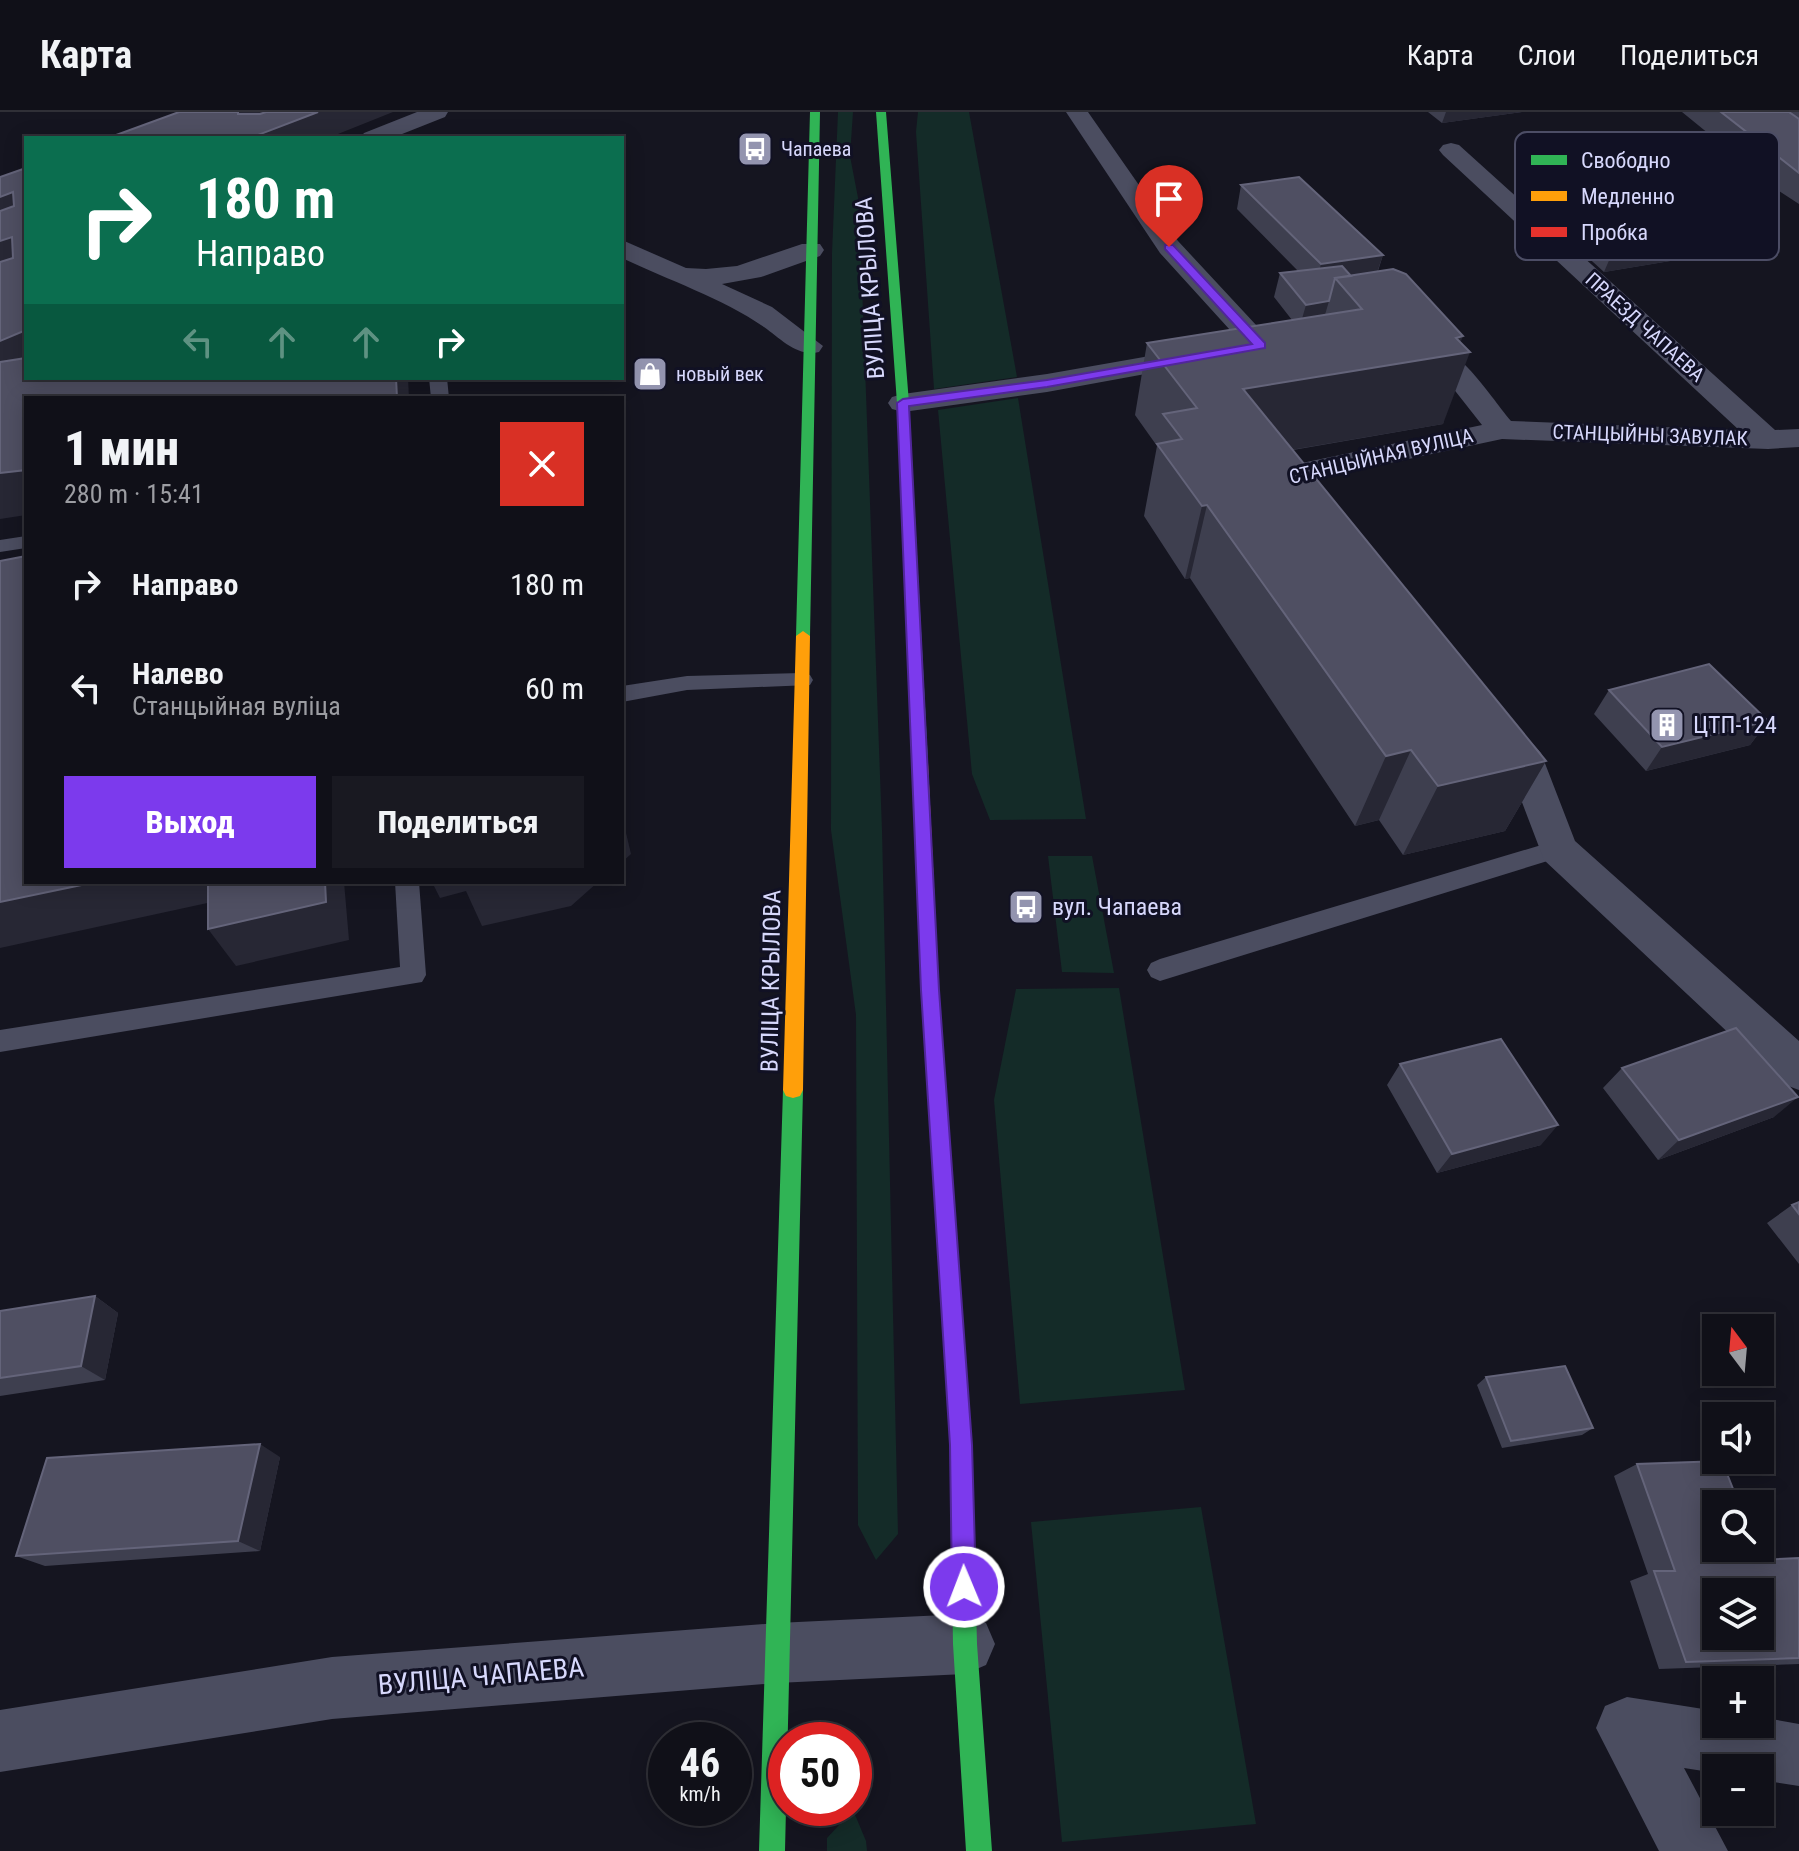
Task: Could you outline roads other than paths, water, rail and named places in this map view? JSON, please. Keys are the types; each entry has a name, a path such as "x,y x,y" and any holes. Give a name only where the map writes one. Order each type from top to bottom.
{"main road":[{"name":"ВУЛІЦА КРЫЛОВА","path":"772,1851 786,1428 815,112"},
{"name":"ВУЛІЦА КРЫЛОВА","path":"881,112 903,403 930,990 961,1445 965,1644 979,1851"}],"street":[{"path":"389,136 437,112"},
{"path":"903,403 1047,383 1275,344 1169,247 1077,112"},
{"name":"ПРАЕЗД ЧАПАЕВА","path":"1451,150 1515,209"},
{"path":"624,249 762,313 809,346"},
{"path":"679,274 733,278 811,250"},
{"name":"ПРАЕЗД ЧАПАЕВА","path":"1571,260 1768,440"},
{"name":"СТАНЦЫЙНАЯ ВУЛІЦА","path":"1321,525 1280,477 1502,430 1444,358 1388,334"},
{"name":"СТАНЦЫЙНЫ ЗАВУЛАК","path":"1502,430 1768,440 1799,438"},
{"path":"1476,703 1527,763 1558,849 1799,1070"},
{"name":"ВУЛІЦА ЧАПАЕВА","path":"0,1741 332,1688 777,1653 965,1644"},
{"path":"1695,1851 1627,1728 1799,1755"}],"lane":[{"path":"0,546 24,542"},
{"path":"624,694 687,683 802,680"},
{"path":"1160,970 1558,849"},
{"path":"0,1041 413,975 407,884"}],"place":[{"name":"Чапаева","path":"755,149"},
{"name":"новый век","path":"650,374"},
{"name":"ЦТП-124","path":"1667,725"},
{"name":"вул. Чапаева","path":"1026,907"}]}
